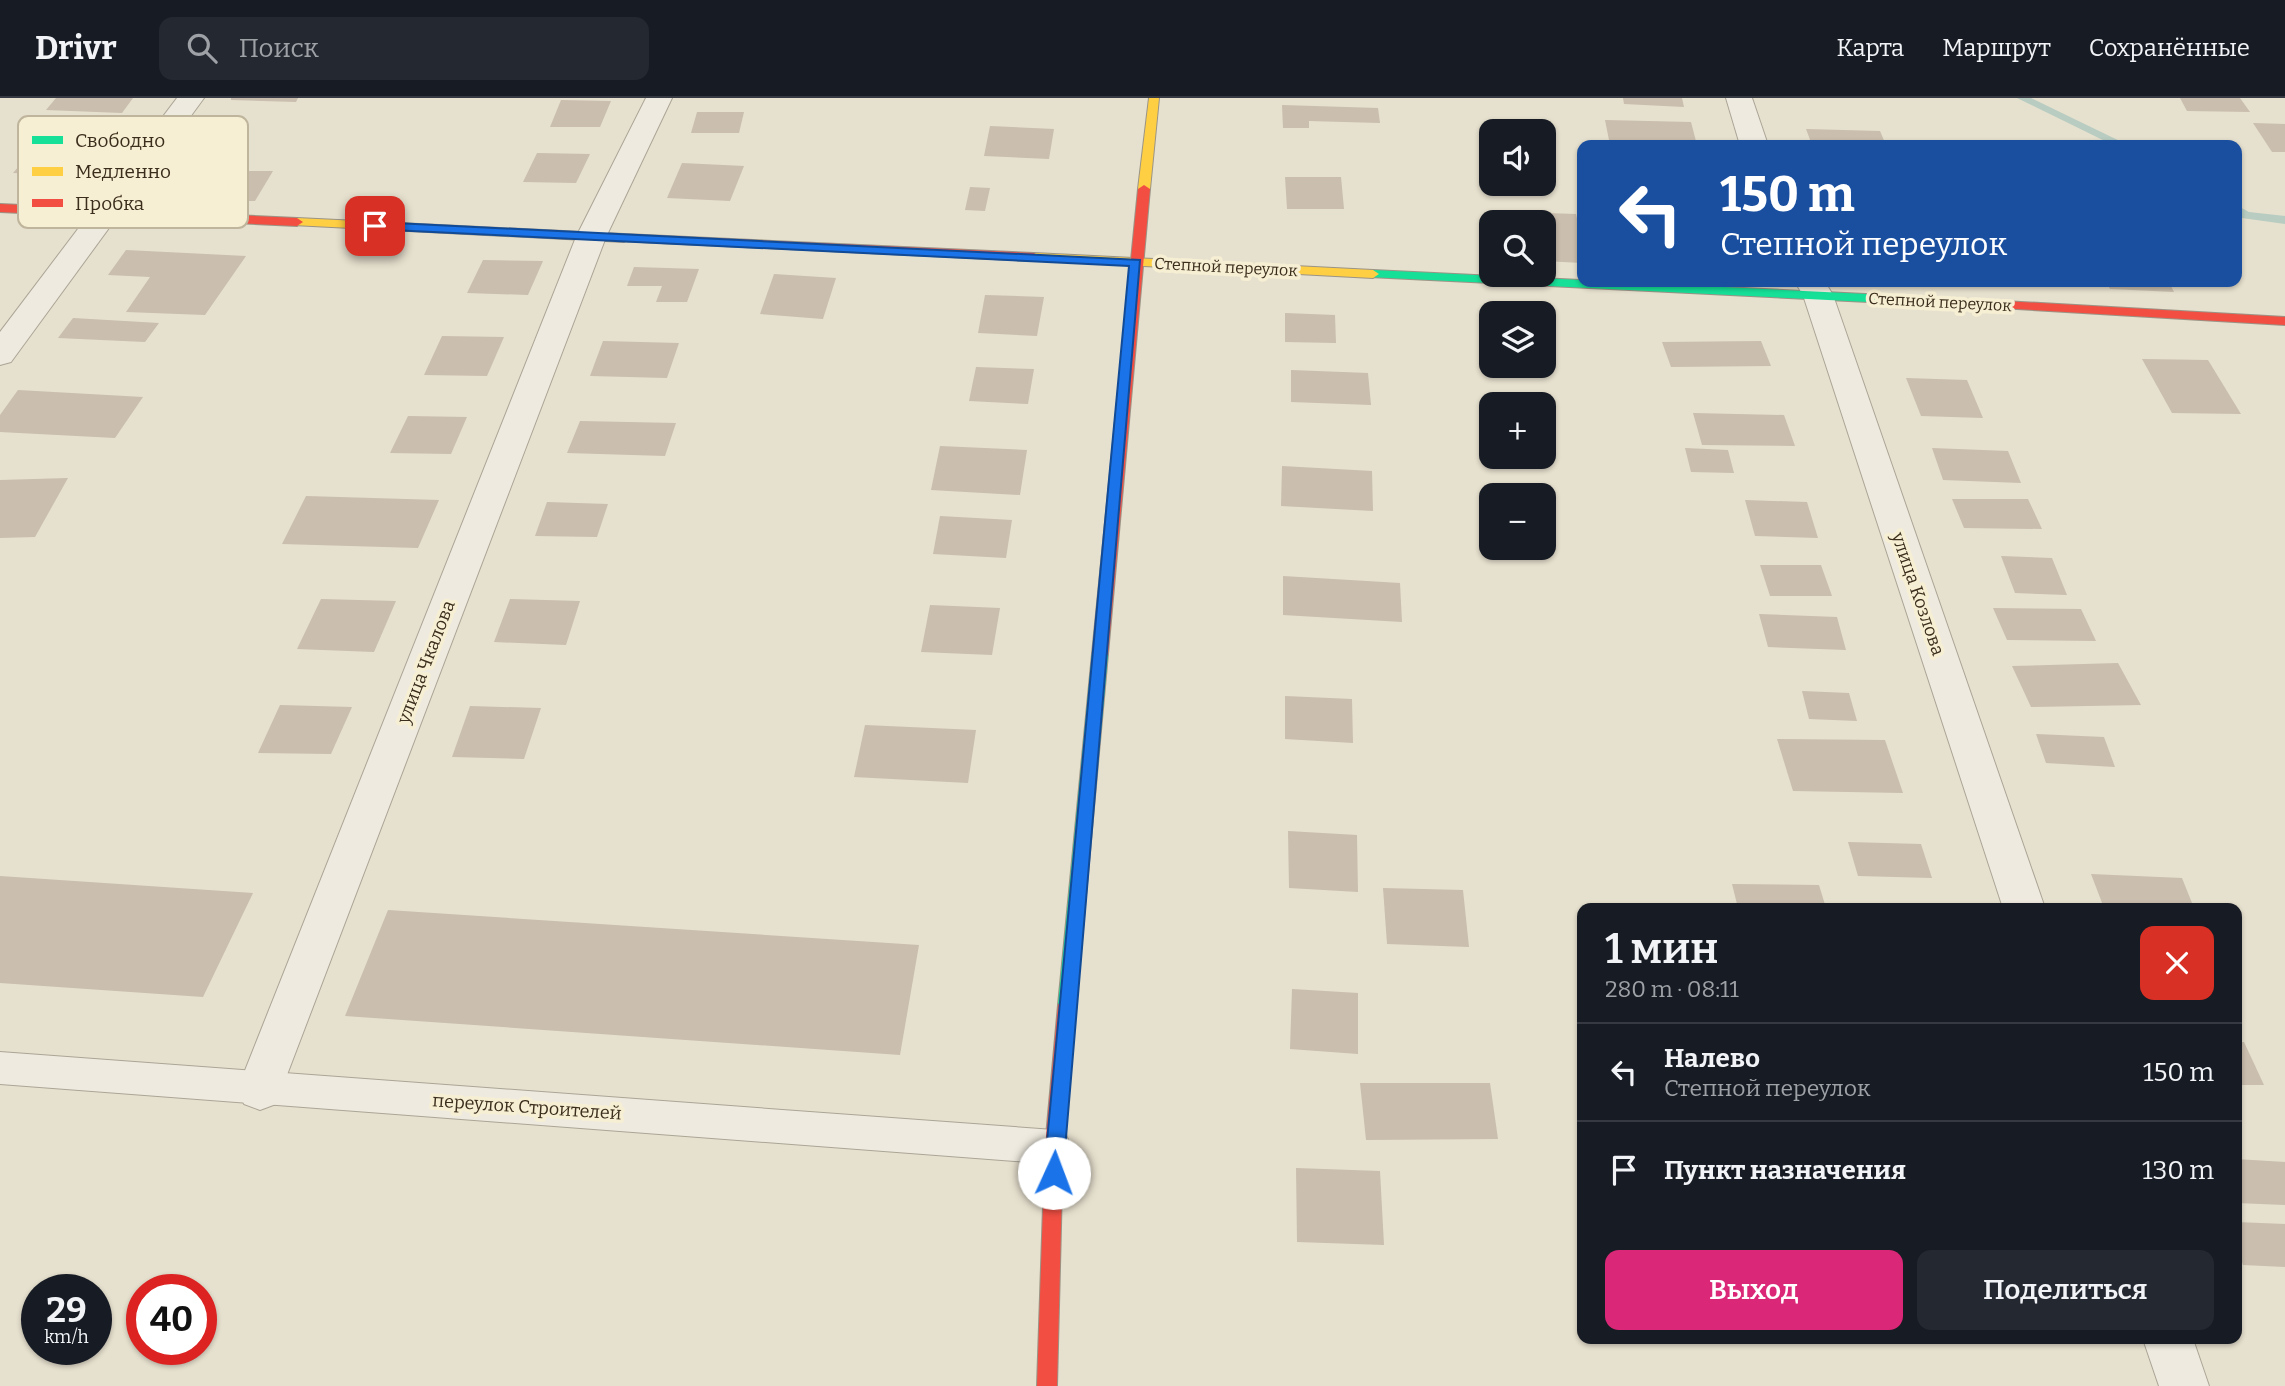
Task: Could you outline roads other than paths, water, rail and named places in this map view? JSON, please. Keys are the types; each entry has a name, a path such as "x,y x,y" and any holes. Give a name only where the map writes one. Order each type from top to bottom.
{"street":[{"path":"178,116 191,98"},
{"name":"улица Чкалова","path":"260,1088 591,236 659,98"},
{"path":"1047,1386 1054,1147 1136,263 1154,98"},
{"path":"1739,98 1753,140"},
{"name":"Степной переулок","path":"0,208 18,209"},
{"name":"Степной переулок","path":"248,220 1136,263 1577,279"},
{"path":"0,355 94,228"},
{"name":"Степной переулок","path":"1787,287 2285,321"},
{"name":"улица Козлова","path":"1814,288 2022,903"},
{"path":"2170,1344 2184,1386"}],"lane":[{"name":"переулок Строителей","path":"0,1068 1054,1147"}],"waterway":[{"path":"2022,98 2111,140"},
{"path":"2242,213 2285,220"}]}
